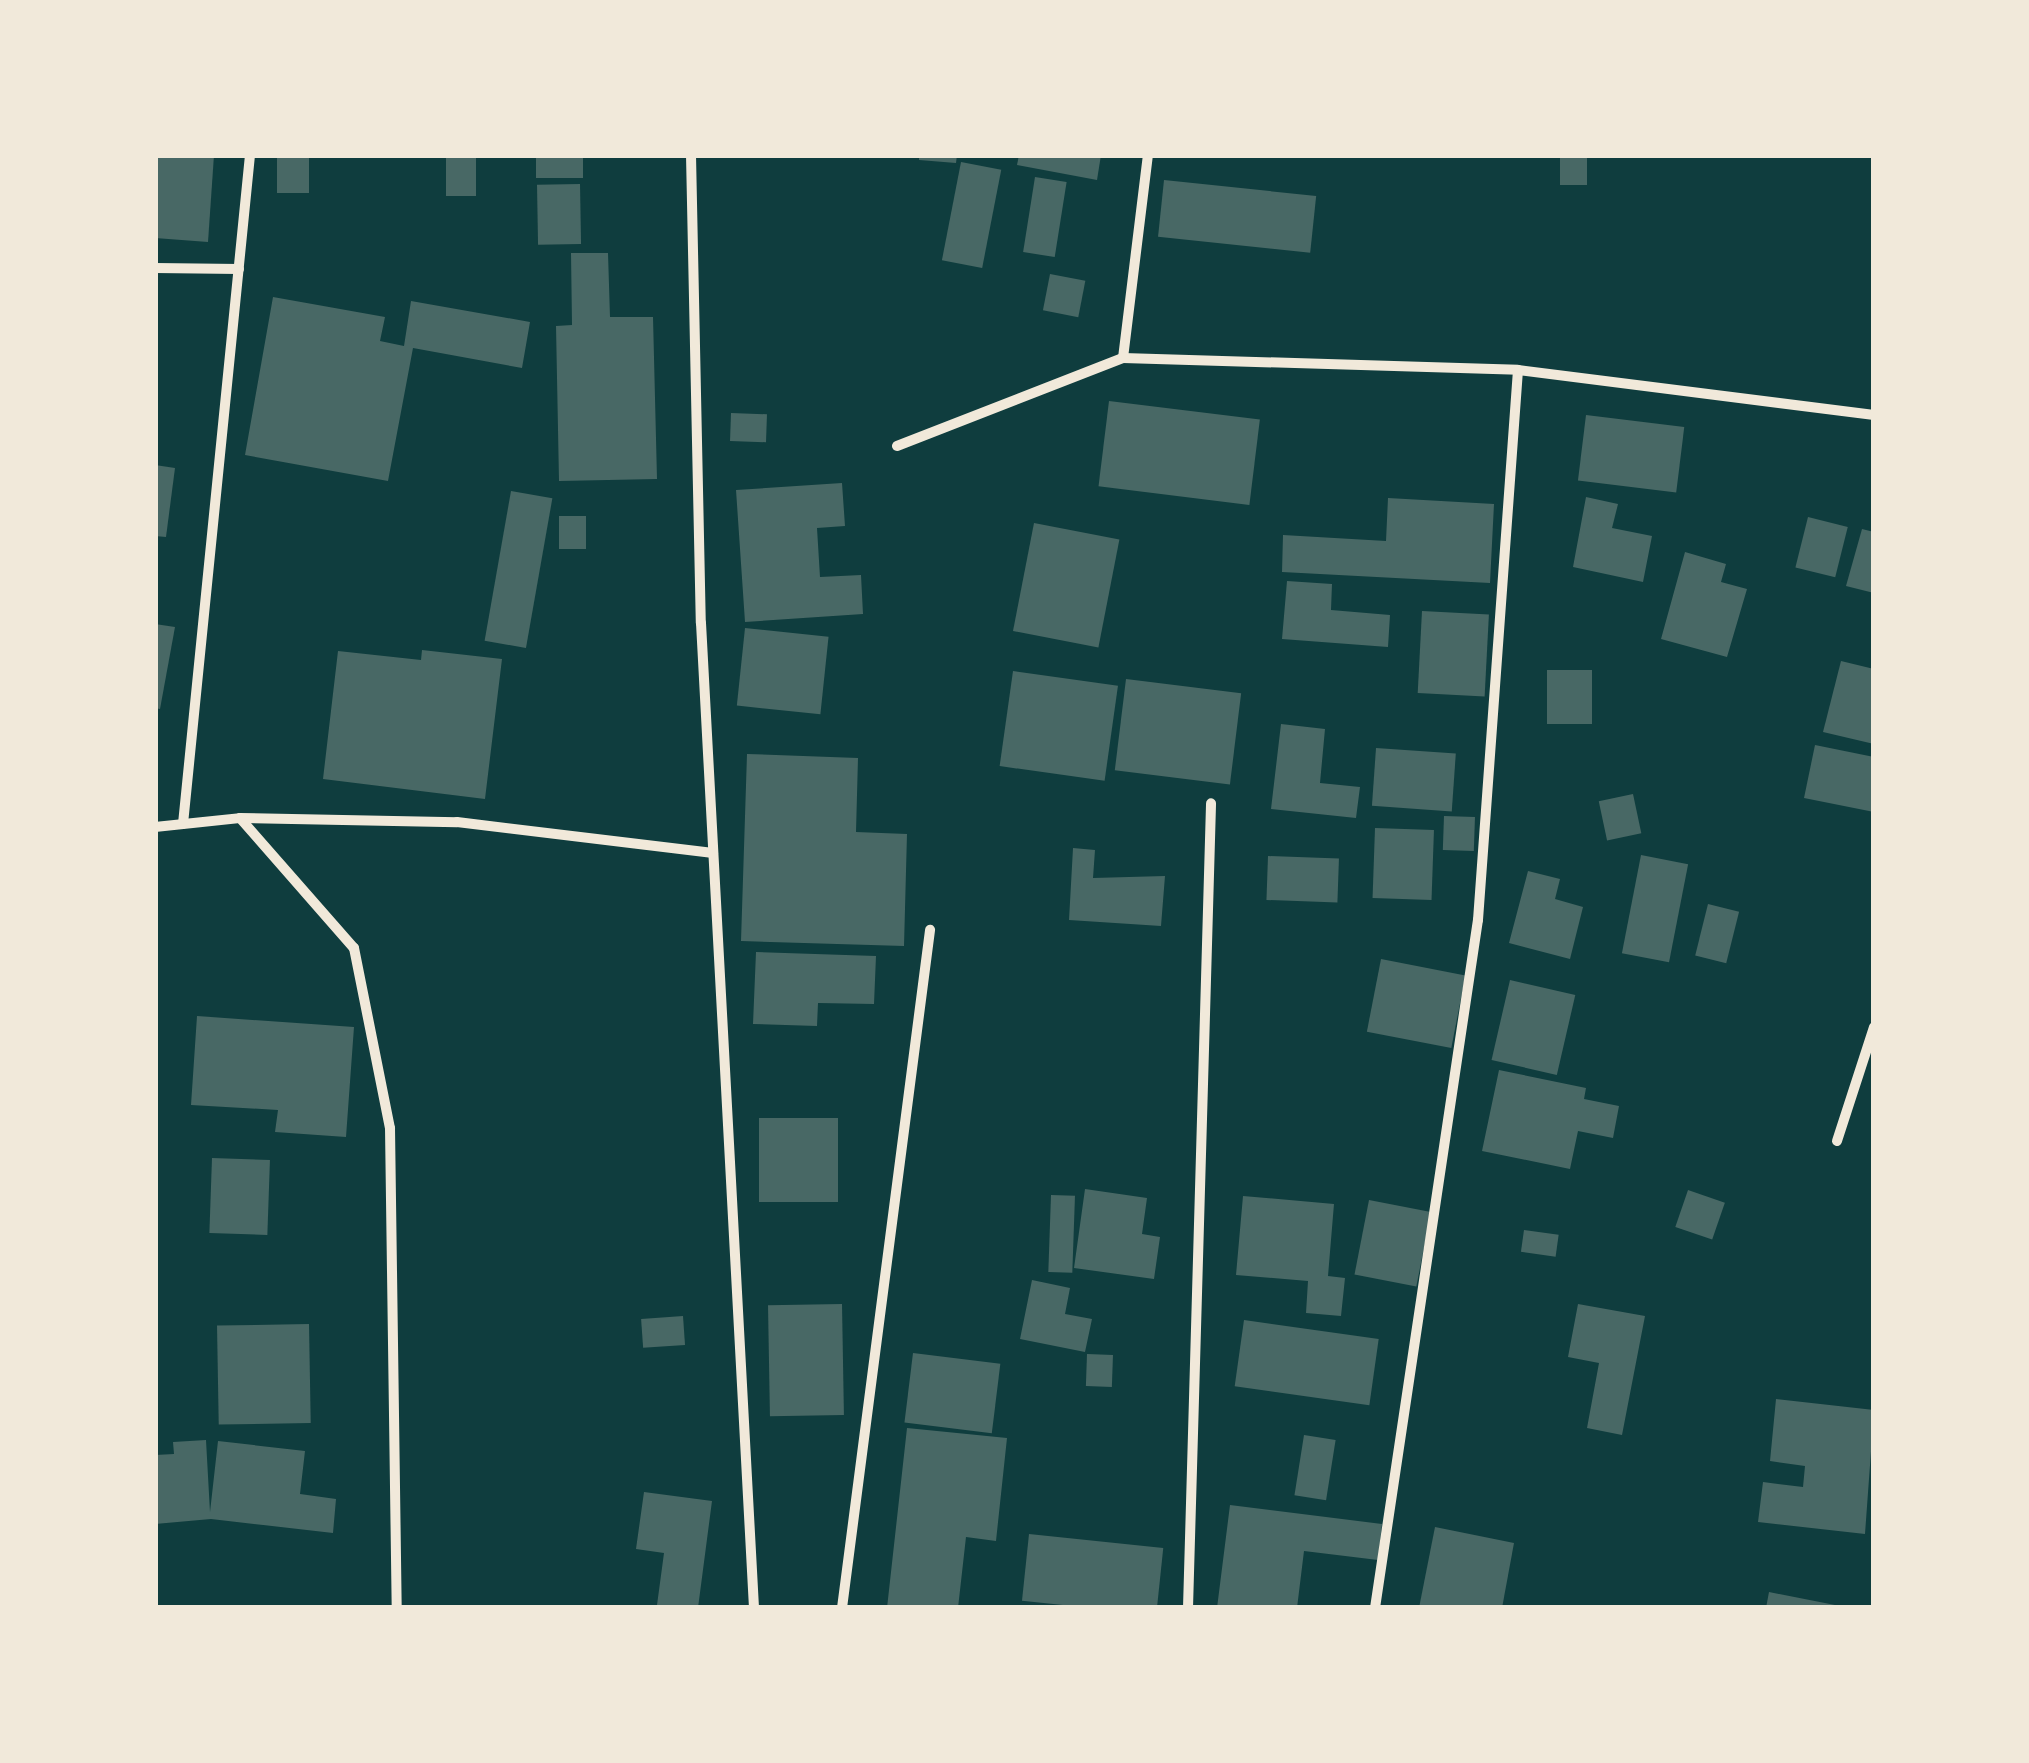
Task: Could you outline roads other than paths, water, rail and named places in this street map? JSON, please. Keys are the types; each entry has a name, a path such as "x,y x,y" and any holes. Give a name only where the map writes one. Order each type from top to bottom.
{"street":[{"path":"183,824 250,155"},
{"path":"691,155 701,624 754,1608"},
{"path":"1122,358 1148,155"},
{"path":"155,268 239,269"},
{"path":"897,446 1122,358 1518,370 1874,415"},
{"path":"1374,1608 1478,920 1518,370"},
{"path":"1188,1608 1211,803"},
{"path":"155,827 240,818 457,822 713,853"},
{"path":"240,818 354,948 390,1128 397,1608"},
{"path":"842,1608 930,930"},
{"path":"1837,1141 1874,1026"}]}
